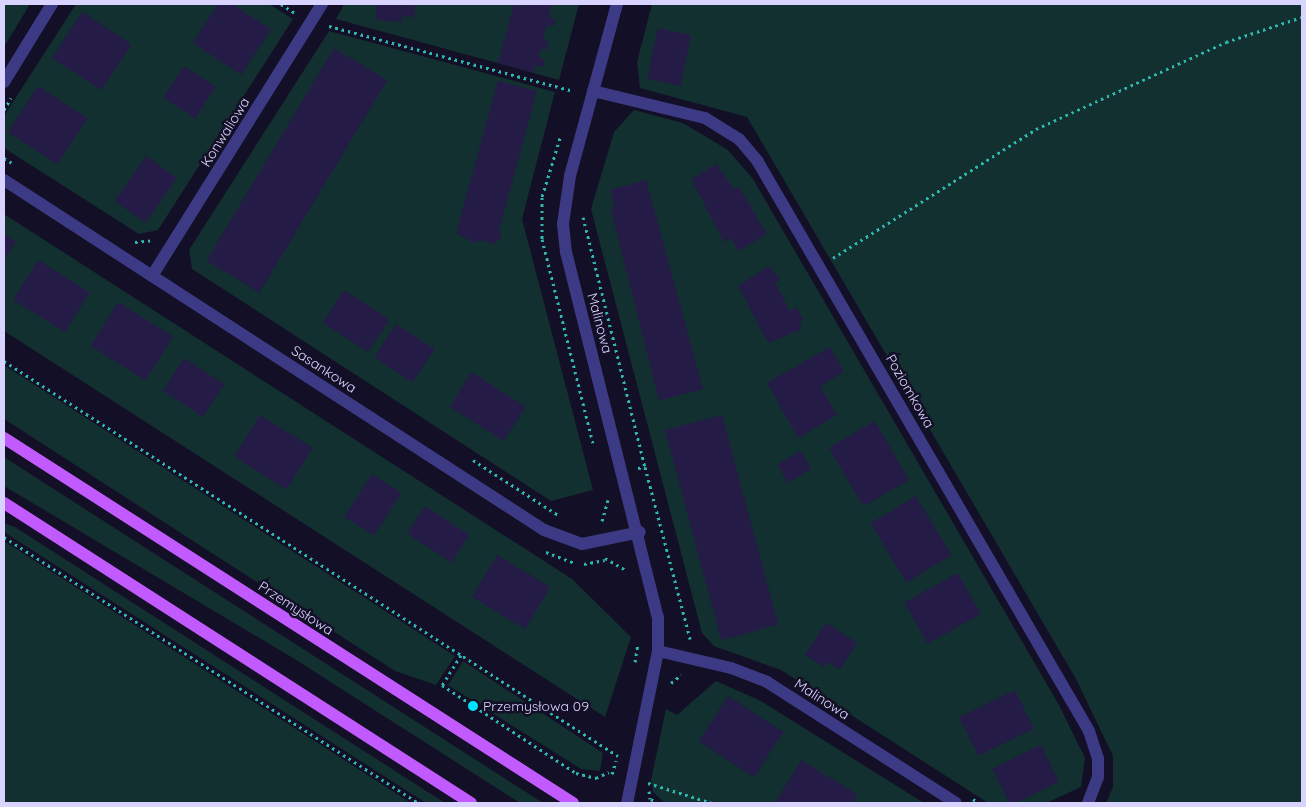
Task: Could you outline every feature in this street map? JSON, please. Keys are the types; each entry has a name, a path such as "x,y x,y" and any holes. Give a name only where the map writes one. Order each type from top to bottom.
{"main road":[{"name":"Przemysłowa","path":"4,438 573,803"},
{"path":"4,503 471,803"}],"street":[{"path":"4,82 52,4"},
{"name":"Konwaliowa","path":"152,276 322,4"},
{"name":"Malinowa","path":"617,4 565,198 566,252 640,532 657,608 658,651 627,803"},
{"name":"Poziomkowa","path":"593,91 705,118 738,138 758,162 1088,731 1098,760 1098,777 1088,803"},
{"name":"Sasankowa","path":"4,180 565,541 601,542 640,532"},
{"name":"Malinowa","path":"658,651 732,668 767,682 956,803"}],"path":[{"path":"281,4 326,25 577,92"},
{"path":"321,33 331,16"},
{"path":"820,266 1036,129 1226,42 1302,17"},
{"path":"583,206 645,467"},
{"path":"4,361 618,756"},
{"path":"463,453 564,518"},
{"path":"4,537 419,803"},
{"path":"461,656 442,685 576,773 596,778 609,772"},
{"path":"572,778 576,773"},
{"path":"632,780 712,803"},
{"path":"642,793 657,803"}],"green space":[{"path":"4,4 30,4 4,47"},
{"path":"76,4 269,4 293,19 158,230 139,234 4,148 4,116"},
{"path":"344,4 579,4 559,80 336,19"},
{"path":"652,4 1302,4 1302,803 1106,803 1113,787 1113,756 1076,679 747,117 640,88 637,62"},
{"path":"329,31 555,92 522,219 593,490 551,501 192,269 189,250"},
{"path":"634,110 683,123 728,150 753,179 1059,705 1085,758 1081,787 1046,803 988,803 781,670 714,646 702,633 591,209 614,132"},
{"path":"4,214 572,579 631,637 605,717 4,331"},
{"path":"4,365 455,656 436,685 395,671 4,419"},
{"path":"4,457 543,803 520,803 293,658 4,486"},
{"path":"4,523 15,527 445,803 426,803 4,532"},
{"path":"4,541 411,803 4,803"},
{"path":"463,661 603,753 600,771 581,769 448,685"},
{"path":"716,681 761,701 924,803 665,803 653,792 651,780 666,709 677,715"}],"building":[{"path":"218,4 232,4 271,29 241,75 193,43"},
{"path":"376,4 415,4 414,17 403,16 402,22 376,20"},
{"path":"514,4 552,4 548,17 556,19 554,26 547,25 543,40 549,42 547,50 541,48 538,57 545,60 543,67 536,65 534,73 498,63"},
{"path":"82,12 131,44 102,90 52,58"},
{"path":"658,28 691,35 680,86 647,79"},
{"path":"334,48 387,80 259,293 206,261"},
{"path":"184,66 216,87 195,119 163,98"},
{"path":"498,81 537,91 499,230 502,236 495,244 480,240 474,243 456,233"},
{"path":"38,86 87,118 58,164 8,132"},
{"path":"146,156 177,178 146,223 114,201"},
{"path":"717,164 734,190 739,187 767,234 738,251 731,238 724,242 691,179"},
{"path":"646,180 703,389 659,401 611,210 615,209 610,190"},
{"path":"4,234 16,242 4,260"},
{"path":"38,260 90,292 65,332 13,300"},
{"path":"769,266 781,280 775,283 790,311 797,308 803,320 799,323 802,329 768,343 738,286"},
{"path":"344,290 389,319 368,352 323,323"},
{"path":"118,302 173,336 146,381 90,346"},
{"path":"396,324 435,349 413,383 374,358"},
{"path":"830,347 844,372 820,386 837,415 798,438 767,383"},
{"path":"184,358 224,384 203,417 163,391"},
{"path":"472,372 526,407 503,441 450,406"},
{"path":"260,415 313,448 287,489 234,457"},
{"path":"722,415 778,625 721,640 665,430"},
{"path":"875,421 909,480 863,506 829,448"},
{"path":"801,451 811,469 788,482 777,464"},
{"path":"372,474 401,493 374,536 344,517"},
{"path":"916,496 952,555 906,582 871,523"},
{"path":"425,506 469,535 451,563 407,534"},
{"path":"497,555 550,587 525,629 472,597"},
{"path":"958,573 981,614 927,644 905,603"},
{"path":"826,623 857,643 840,670 827,662 824,667 805,655"},
{"path":"1015,690 1034,729 978,756 959,717"},
{"path":"728,696 783,732 754,777 699,741"},
{"path":"1041,745 1059,782 1016,803 1009,803 992,769"},
{"path":"801,760 857,794 852,803 775,803"}],"place":[{"name":"Przemysłowa 09","path":"473,706"}]}
